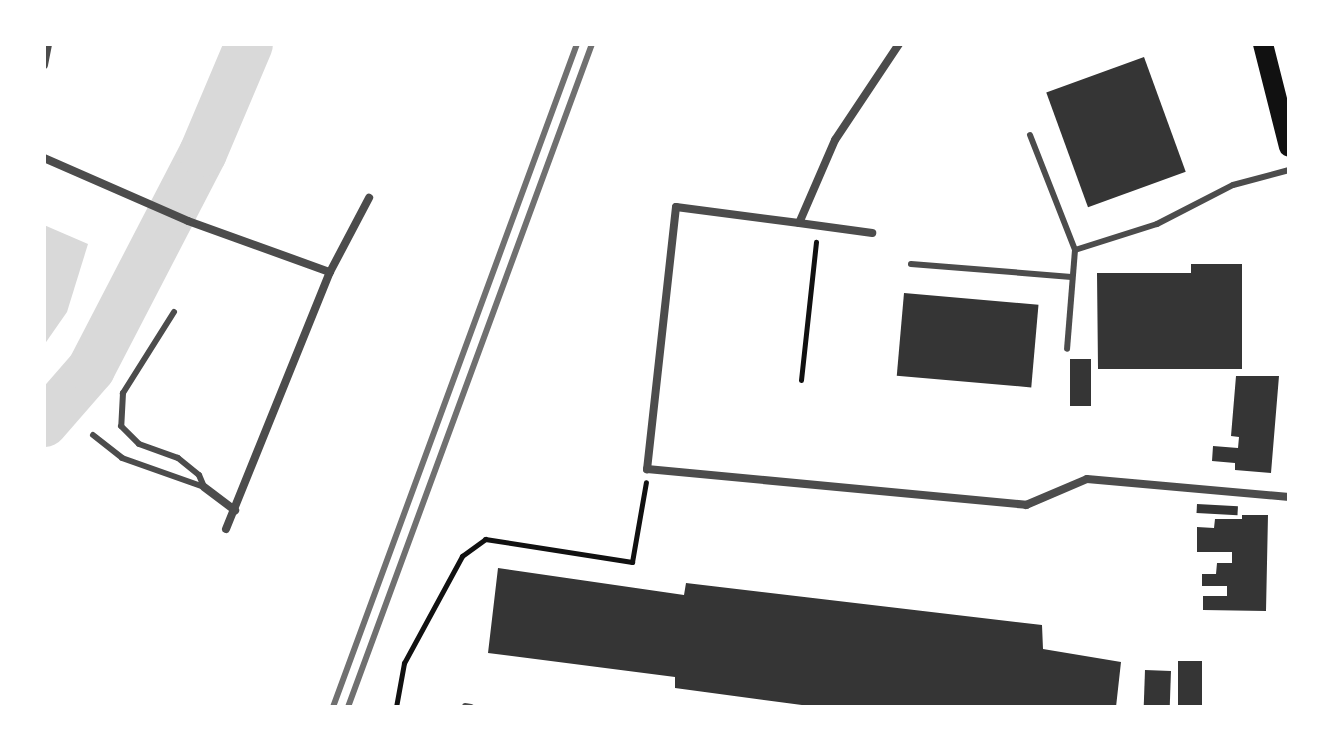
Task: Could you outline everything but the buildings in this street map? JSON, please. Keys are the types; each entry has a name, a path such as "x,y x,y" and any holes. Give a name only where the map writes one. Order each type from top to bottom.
{"main road":[{"path":"1263,44 1287,119 1289,147"}],"street":[{"path":"44,65 48,44"},
{"path":"799,223 835,140 899,44"},
{"path":"44,158 188,221 330,272"},
{"path":"226,529 330,272 369,198"},
{"path":"872,233 676,207 647,469 1026,505 1087,479 1289,497"},
{"path":"204,487 235,510"}],"lane":[{"path":"1030,135 1075,250 1067,349"},
{"path":"1075,250 1157,224 1233,185 1289,170"},
{"path":"911,264 1071,277"},
{"path":"174,312 123,393 121,426 139,444 178,458 199,475 204,487"},
{"path":"93,435 122,458 204,487"},
{"path":"465,706 471,707"}],"path":[{"path":"801,380 818,227"},
{"path":"396,707 404,663 462,556 485,539 632,562 647,469"}],"shaded area":[{"path":"44,225 88,244 67,312 44,345"}],"waterway":[{"path":"44,423 91,369 203,153 249,44"}],"railway":[{"path":"333,707 577,44"},
{"path":"348,707 592,44"}]}
